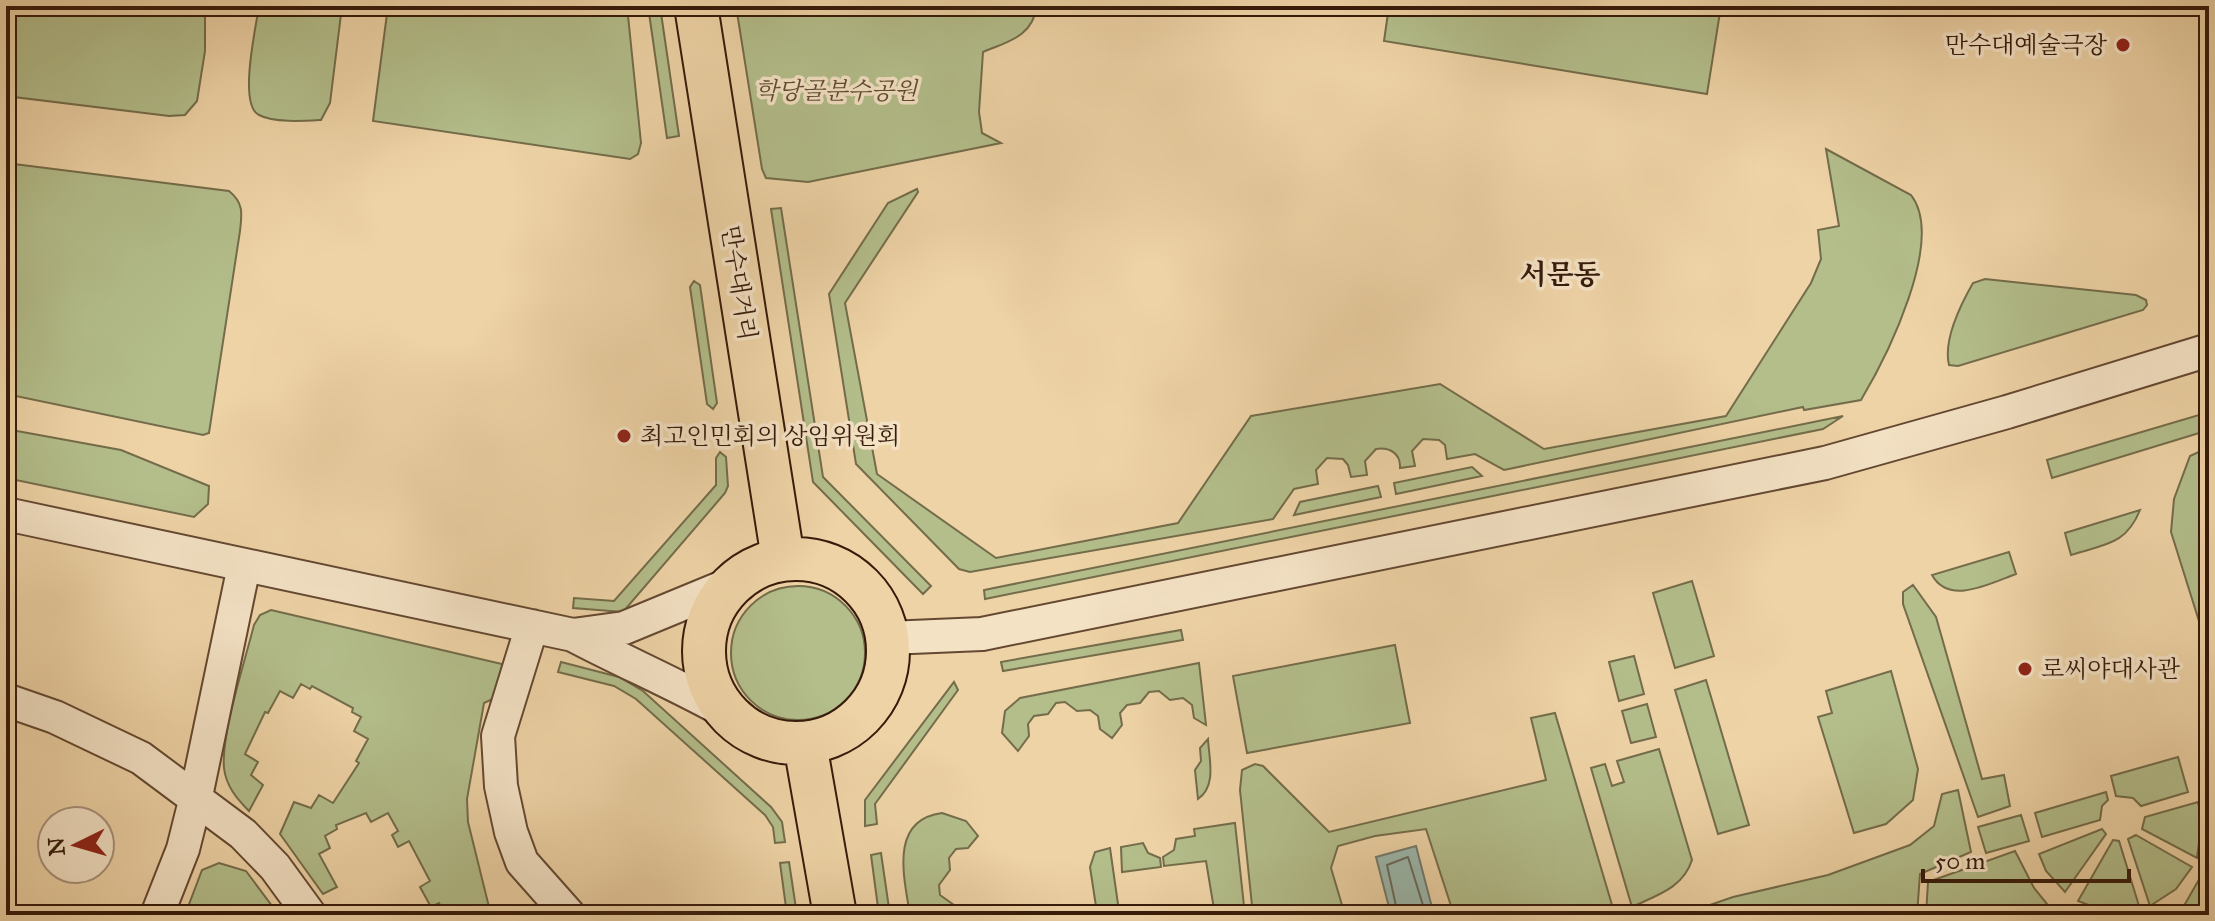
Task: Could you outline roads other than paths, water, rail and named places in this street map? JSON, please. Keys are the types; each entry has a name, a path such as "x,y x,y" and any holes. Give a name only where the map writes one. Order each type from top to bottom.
{"main road":[{"name":"만수대거리","path":"696,6 783,559"},
{"path":"783,559 808,559 831,565 852,577 869,594 881,615 888,638 888,663 882,687 869,709 851,726 830,738 805,744 776,742 749,731 726,712 710,687 704,658 711,617 733,583 757,567 783,559"},
{"path":"805,744 835,915"}],"street":[{"path":"888,638 982,634 1825,463 2007,412 2209,350"},
{"path":"6,514 573,635 620,660 665,678 726,712"},
{"path":"157,915 183,849 195,801 244,566"},
{"path":"573,635 624,628 733,583"},
{"path":"532,626 498,736 501,786 511,832 522,862 569,915"},
{"path":"6,700 55,717 141,758 243,834 275,867 310,915"}],"water":[{"path":"1416,846 1434,915 1391,915 1376,857"}],"place":[{"name":"만수대예술극장","path":"2123,45"},
{"name":"최고인민회의 상임위원회","path":"624,436"},
{"name":"로씨야대사관","path":"2025,669"}],"district":[{"name":"서문동","path":"1560,274"}],"park label":[{"name":"학당골분수공원","path":"836,91"}]}
